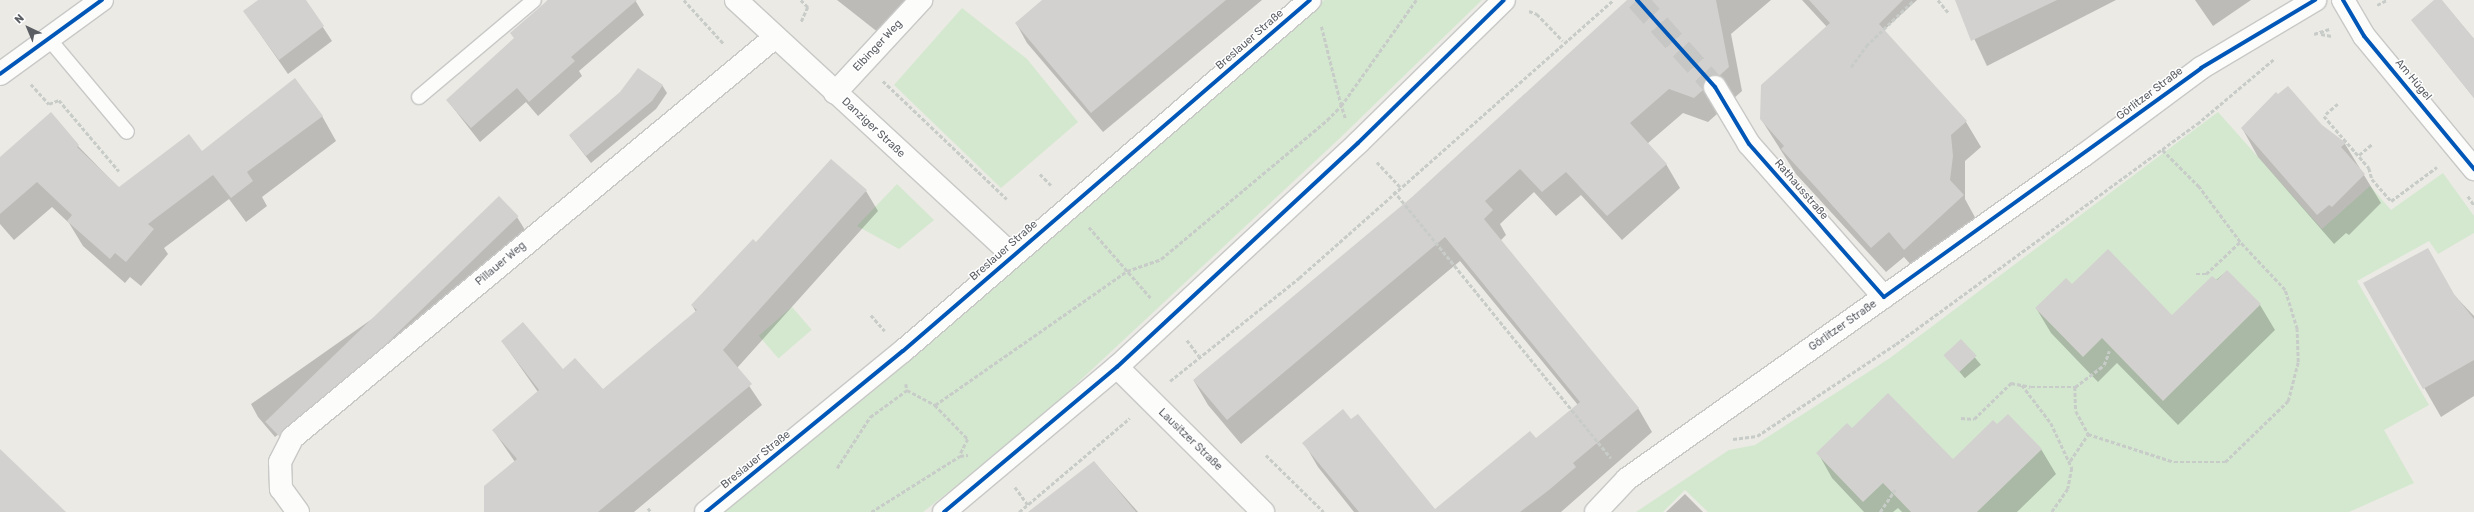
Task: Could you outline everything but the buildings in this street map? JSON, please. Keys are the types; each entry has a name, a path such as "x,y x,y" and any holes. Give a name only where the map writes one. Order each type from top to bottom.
{"street":[{"path":"0,74 102,0"},
{"name":"Danziger Straße","path":"736,0 774,38 1012,255"},
{"name":"Elbinger Weg","path":"835,93 921,0"},
{"name":"Görlitzer Straße","path":"1596,512 1628,479 1884,297 2200,68 2315,0"},
{"name":"Breslauer Straße","path":"706,512 903,352 1012,255 1309,1"},
{"path":"944,512 1117,367 1358,143 1503,1"},
{"name":"Am Hügel","path":"2347,9 2474,169"},
{"name":"Pillauer Weg","path":"298,512 281,489 280,462 292,438 774,38"},
{"name":"Rathausstraße","path":"1714,87 1749,144 1884,297"},
{"name":"Lausitzer Straße","path":"1117,367 1264,512"}],"lane":[{"path":"419,97 534,0"},
{"path":"49,39 127,132"}],"path":[{"path":"800,26 808,7 801,0"},
{"path":"935,405 1127,271 1161,260 1341,106 1416,0"},
{"path":"1019,512 1150,401 1200,356 1299,278 1563,41 1613,0"},
{"path":"1851,66 1866,46 1914,0"},
{"path":"1938,0 1948,12"},
{"path":"1309,1 1318,17 1341,106"},
{"path":"1503,1 1537,14 1563,41"},
{"path":"2309,34 2321,34 2347,9"},
{"path":"1730,439 1757,436 1896,344 2161,149 2278,56"},
{"path":"852,75 878,76 1007,199"},
{"path":"28,81 49,104 59,100 118,171"},
{"path":"2338,104 2324,116 2359,155 2391,201 2443,162"},
{"path":"2359,155 2372,144"},
{"path":"2076,387 2076,411 2088,434 2174,462 2224,462 2288,402 2298,362 2297,329 2285,290 2240,242 2199,187 2161,149"},
{"path":"1376,161 1400,187"},
{"path":"1040,174 1169,318 1200,356"},
{"path":"1394,192 1628,479"},
{"path":"2196,274 2206,274 2240,242"},
{"path":"871,315 903,352 907,390"},
{"path":"1961,418 1974,419 2011,383 2021,385 2076,387 2104,366 2110,351"},
{"path":"2021,385 2050,423 2070,461 2072,468 2068,488 2052,512"},
{"path":"907,390 935,405 968,439 960,456"},
{"path":"836,468 870,417 907,390"},
{"path":"2070,461 2088,434"},
{"path":"1266,455 1324,512"},
{"path":"1880,512 1895,490"},
{"path":"648,508 651,512"}],"green space":[{"path":"1324,0 1482,0 1341,137 1026,431 923,512 723,512"},
{"path":"962,8 1027,59 1078,122 1001,188 894,85"},
{"path":"2218,112 2322,229 2370,186 2391,210 2443,173 2474,216 2474,233 2438,254 2429,241 2357,281 2429,405 2384,430 2414,483 2349,512 1708,512 1685,490 1663,512 1636,512 1729,450 1755,445 1890,358"},
{"path":"897,184 934,220 899,249 857,226"},
{"path":"792,307 812,330 778,359 759,336"}],"tunnel":[{"path":"1637,0 1715,87"}],"cycle path":[{"path":"0,74 102,0"},
{"path":"706,512 903,351 1310,0"},
{"path":"944,512 1117,367 1358,143 1504,0"},
{"path":"1637,0 1715,87 1749,144 1884,297 2201,68 2315,0"},
{"path":"2343,0 2364,36 2474,169"}]}
